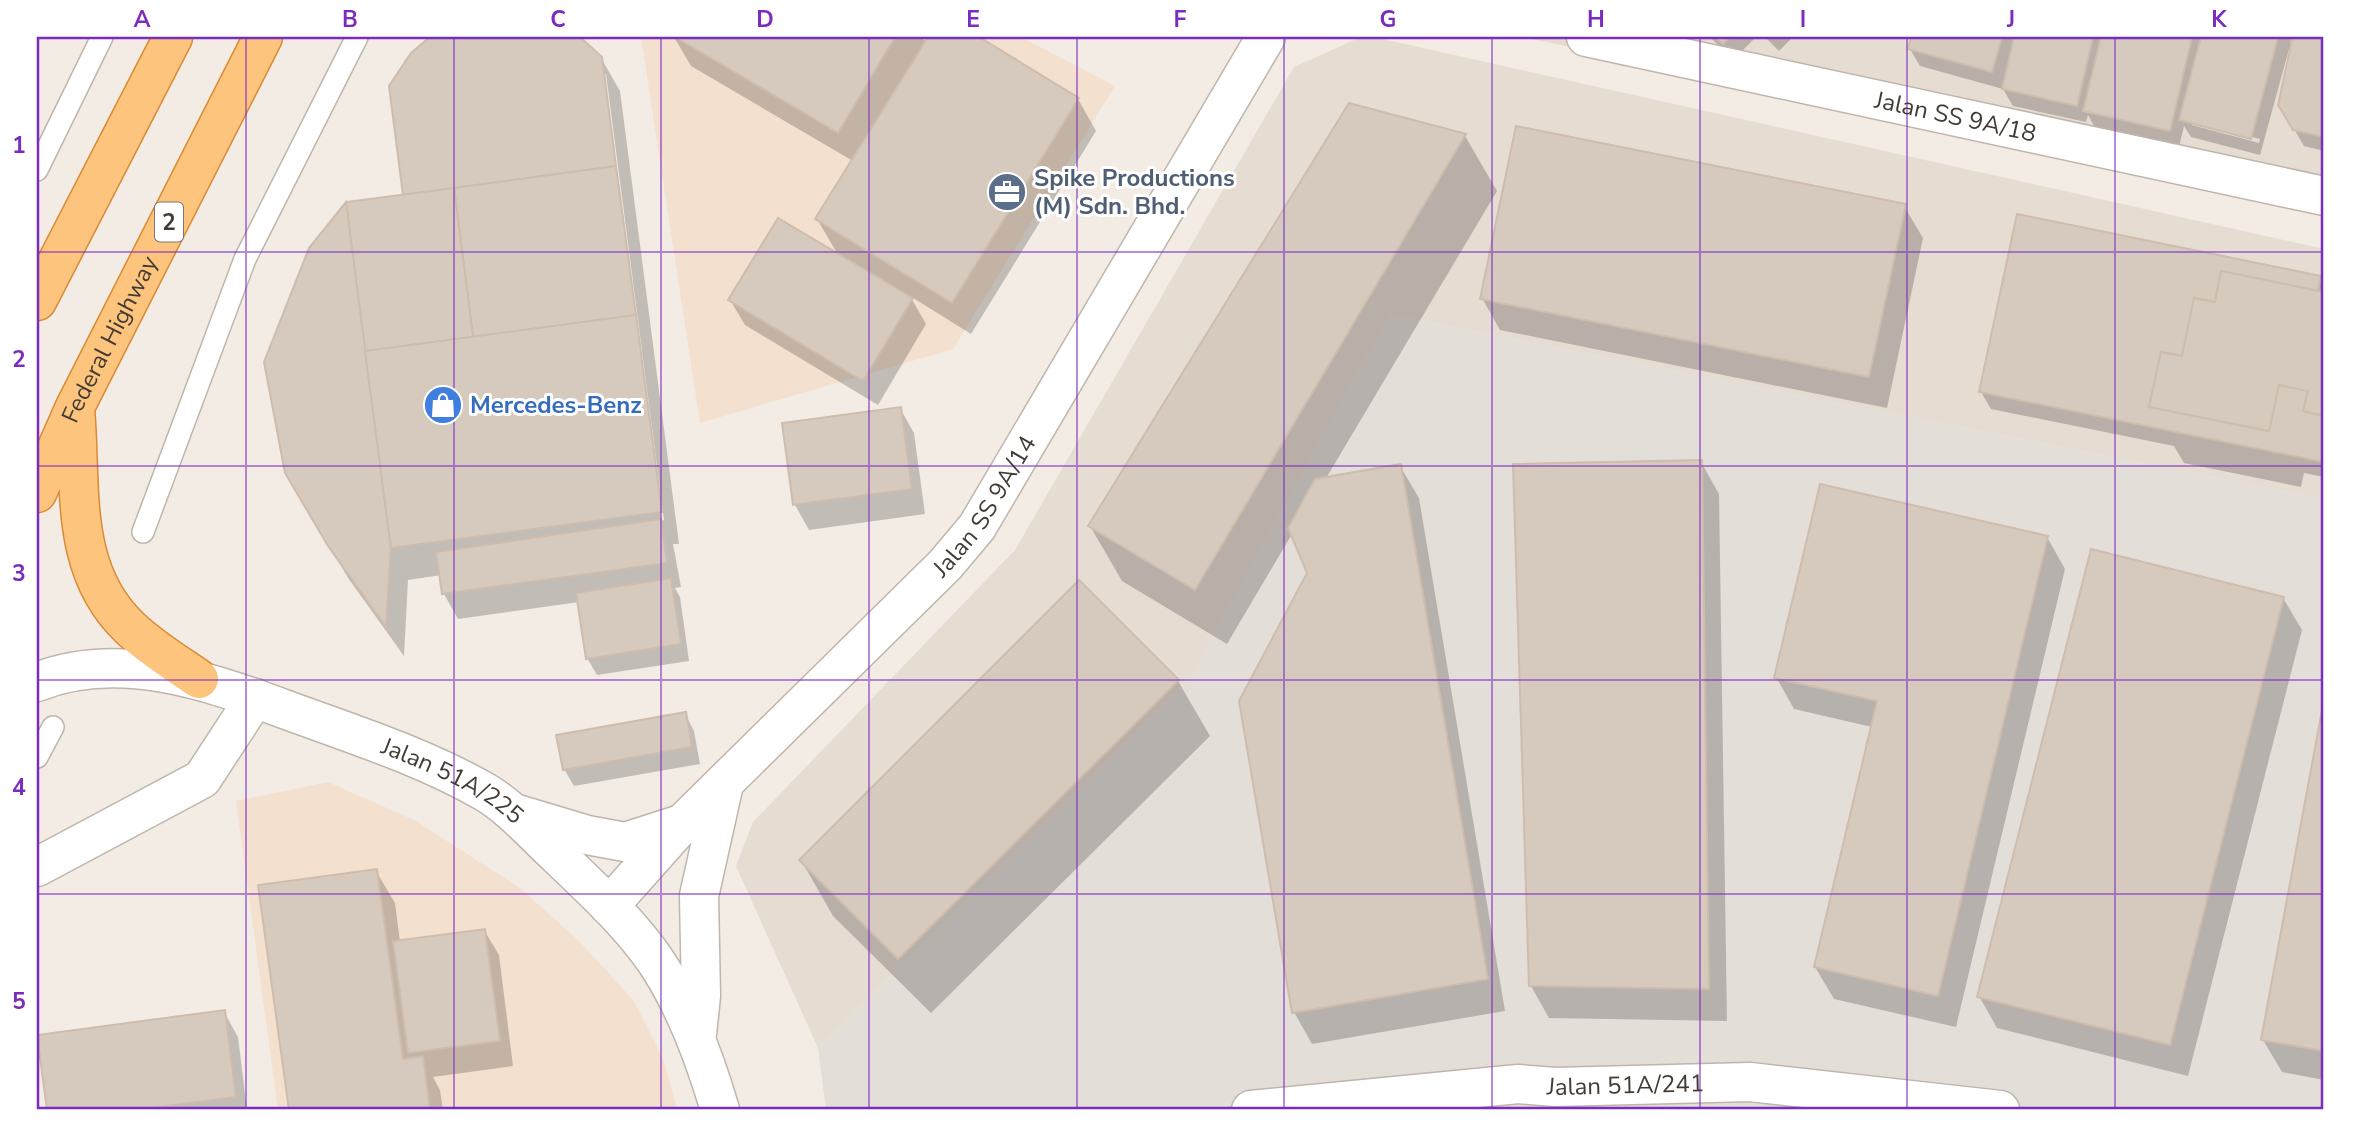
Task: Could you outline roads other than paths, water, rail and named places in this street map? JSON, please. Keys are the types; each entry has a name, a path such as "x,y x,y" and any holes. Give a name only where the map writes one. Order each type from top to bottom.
{"highway":[{"path":"37,301 173,37"},
{"name":"Federal Highway","path":"37,493 75,407 263,37"},
{"path":"75,407 81,528 92,571 114,610 130,628 199,680"}],"street":[{"name":"Jalan SS 9A/14","path":"609,906 683,823 935,574 977,527 1266,37"},
{"name":"Jalan SS 9A/18","path":"1586,37 2324,196"},
{"name":"Jalan 51A/225","path":"37,682 65,673 112,667 199,680 406,754 486,793 512,813 609,906 654,959 677,998 720,1110"},
{"path":"37,867 202,779 255,698"},
{"path":"696,1045 701,996 699,896 724,784"},
{"path":"512,813 587,835 625,842 683,823"},
{"name":"Jalan 51A/241","path":"1251,1110 1518,1084 1555,1087 1750,1082 2000,1110"}],"lane":[{"path":"37,170 102,37"},
{"path":"144,532 245,259 357,37"},
{"path":"37,758 53,727"}],"place":[{"name":"Spike Productions (M) Sdn. Bhd.","path":"1007,192"},
{"name":"Mercedes-Benz","path":"443,405"}]}
